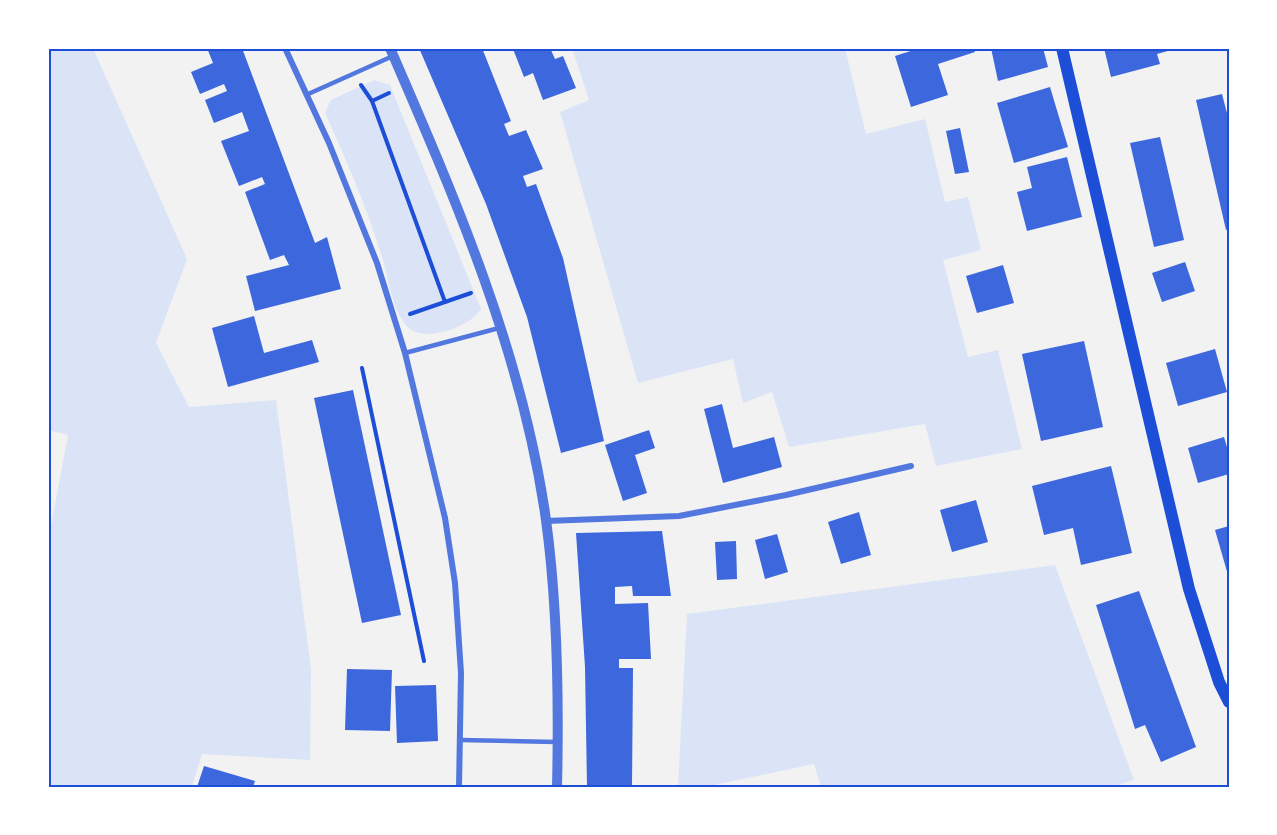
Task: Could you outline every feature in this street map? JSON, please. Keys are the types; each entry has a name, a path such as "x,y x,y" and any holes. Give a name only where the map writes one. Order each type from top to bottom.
{"main road":[{"path":"1062,48 1189,588 1219,682 1229,702"}],"street":[{"path":"285,48 329,143 377,263 405,352 445,518 455,583 461,673 459,787"},
{"path":"392,52 488,287 526,422 546,521 554,624 558,742 557,787"},
{"path":"546,521 679,516 786,495 911,466"}],"lane":[{"path":"306,95 353,74 392,52"},
{"path":"405,352 501,328"},
{"path":"461,740 558,742"}],"path":[{"path":"353,74 372,101 445,302"},
{"path":"372,101 395,91"},
{"path":"394,320 488,287"},
{"path":"362,368 424,661"}],"shaded area":[{"path":"48,48 93,48 187,259 156,343 189,407 276,400 311,670 310,760 202,754 192,787 48,787 48,542 68,435 48,430"},
{"path":"572,48 845,48 866,134 925,119 945,202 968,197 981,250 943,260 968,357 998,350 1022,449 936,466 925,424 789,447 772,392 743,403 733,359 638,383 560,112 589,100"},
{"path":"374,80 390,85 481,309 467,322 445,331 423,333 413,331 401,318 370,220 325,113 331,100"},
{"path":"1055,565 1134,780 1111,787 821,787 814,764 705,787 678,787 687,614"}],"building":[{"path":"207,48 242,48 315,243 327,237 341,289 255,311 246,276 289,265 284,255 270,260 245,192 265,184 262,177 239,186 221,141 249,131 242,112 214,123 205,100 227,91 224,84 200,94 191,72 213,63"},
{"path":"419,48 482,48 511,121 504,124 509,136 526,130 543,169 523,176 527,187 536,184 563,258 604,441 561,453 527,317 486,204"},
{"path":"550,48 555,59 563,56 576,88 543,100 533,73 524,77 513,49"},
{"path":"920,48 974,48 975,52 938,64 948,95 911,107 895,56"},
{"path":"991,48 1043,48 1048,67 998,81"},
{"path":"1104,48 1175,49 1157,54 1160,64 1111,77"},
{"path":"1050,87 1068,147 1014,163 997,103"},
{"path":"1222,94 1229,121 1229,229 1226,230 1196,100"},
{"path":"960,128 969,172 955,174 946,131"},
{"path":"1160,137 1184,240 1154,247 1130,143"},
{"path":"1067,157 1082,217 1027,231 1017,192 1032,188 1027,167"},
{"path":"1185,262 1195,291 1162,302 1152,273"},
{"path":"1003,265 1014,303 977,313 966,276"},
{"path":"254,316 264,353 312,340 319,362 228,387 212,328"},
{"path":"1084,341 1103,427 1041,441 1022,354"},
{"path":"1215,349 1227,392 1178,406 1166,363"},
{"path":"353,390 401,615 362,623 314,398"},
{"path":"722,404 733,448 774,437 782,467 723,483 704,409"},
{"path":"649,430 655,448 635,455 647,493 623,501 605,445"},
{"path":"1224,437 1229,454 1229,474 1198,483 1188,448"},
{"path":"1111,466 1132,553 1081,565 1073,528 1044,535 1032,486"},
{"path":"976,500 988,542 952,552 940,510"},
{"path":"859,512 871,555 841,564 828,522"},
{"path":"1229,526 1229,575 1228,575 1215,530"},
{"path":"662,531 671,596 633,596 632,586 615,587 615,604 648,603 651,659 619,659 619,668 633,668 632,787 587,787 585,667 576,533"},
{"path":"777,534 788,572 765,579 755,540"},
{"path":"736,541 737,579 717,580 715,542"},
{"path":"1139,591 1196,747 1161,762 1145,725 1135,729 1096,605"},
{"path":"347,669 392,670 390,731 345,730"},
{"path":"436,685 438,741 397,743 395,686"},
{"path":"204,766 255,781 253,787 197,787"}]}
